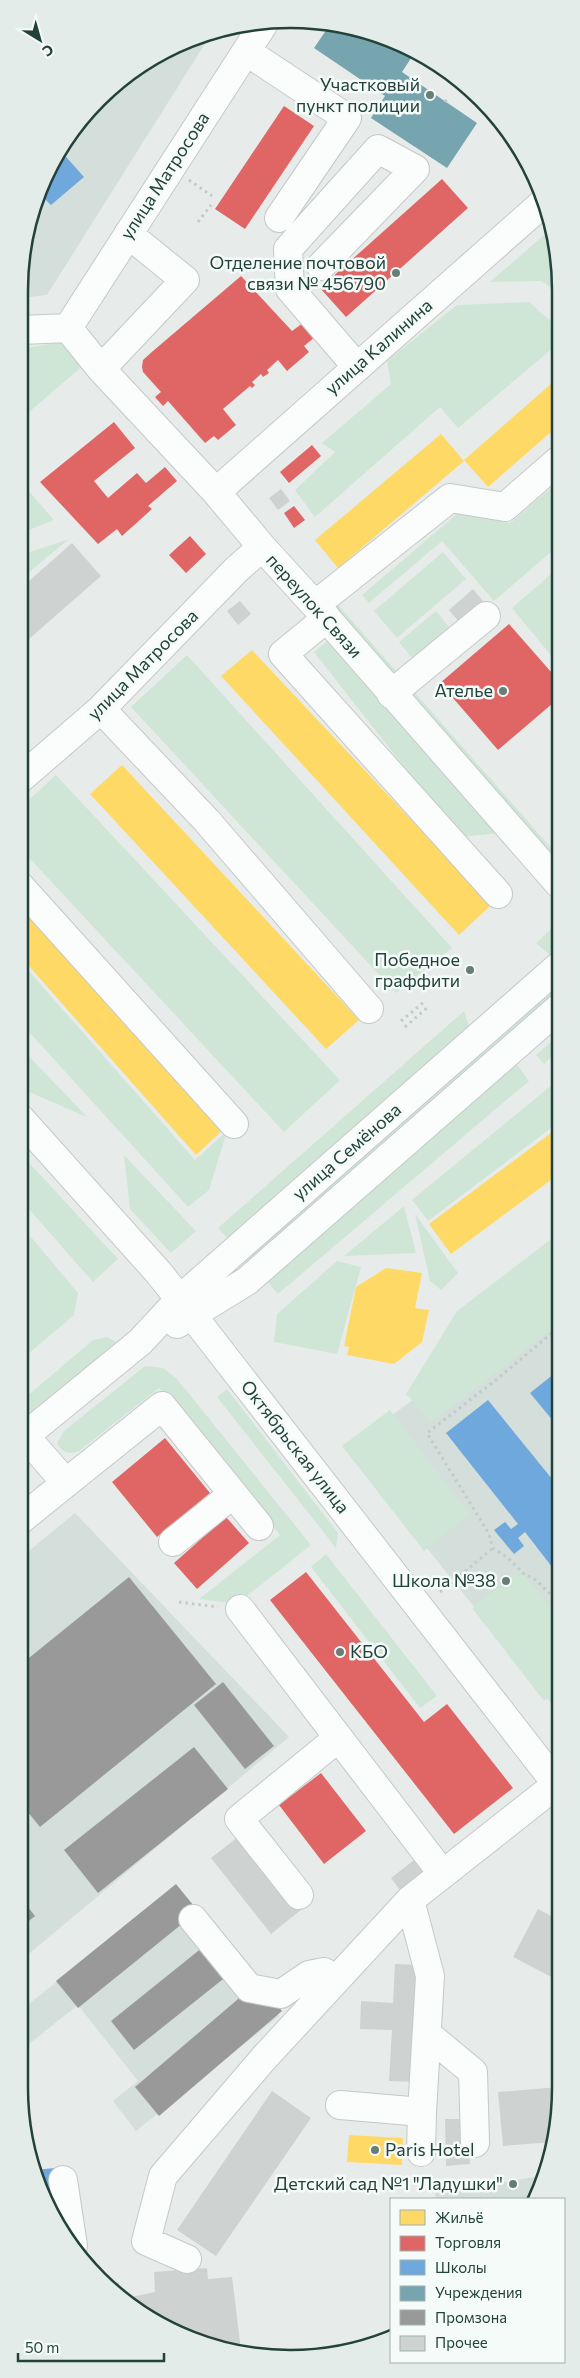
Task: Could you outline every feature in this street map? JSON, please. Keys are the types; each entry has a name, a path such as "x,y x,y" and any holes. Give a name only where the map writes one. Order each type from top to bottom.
{"street":[{"name":"улица Матросова","path":"68,328 260,29"},
{"path":"247,52 347,118 279,218"},
{"path":"321,266 415,169 378,149 288,249 290,288 357,367"},
{"name":"улица Калинина","path":"216,492 539,206"},
{"path":"102,368 185,280 128,234"},
{"path":"28,330 68,328"},
{"name":"переулок Связи","path":"68,328 102,368 216,492 262,547 552,876"},
{"path":"498,894 283,654 321,612 450,498 505,507 552,466"},
{"name":"улица Матросова","path":"28,772 101,709 237,569 262,547"},
{"path":"391,694 486,616"},
{"path":"101,709 207,821 369,1009"},
{"path":"28,895 234,1124"},
{"name":"улица Семёнова","path":"28,1433 186,1307 552,972"},
{"name":"улица Семёнова","path":"186,1307 247,1281 552,1014"},
{"name":"Октябрьская улица","path":"28,1127 158,1272 552,1777"},
{"path":"28,1515 162,1406 259,1526"},
{"path":"28,1444 66,1483"},
{"path":"173,1542 233,1494"},
{"path":"230,1608 338,1738 442,1873"},
{"path":"299,1895 239,1819 338,1738"},
{"path":"187,2259 146,2241 163,2176 264,2058 410,1900 442,1873 552,1790"},
{"path":"410,1900 430,1976 421,2152"},
{"path":"193,1919 249,1988 280,1994 309,1975 324,1972 336,1980"},
{"path":"427,2034 473,2072 475,2143"},
{"path":"340,2105 422,2112"},
{"path":"63,2180 71,2232"}],"path":[{"path":"182,176 212,196"},
{"path":"198,222 212,205"},
{"path":"401,1021 424,1002"},
{"path":"405,1027 428,1008"},
{"path":"552,1333 496,1380 427,1433 488,1532 493,1548 508,1558 524,1574 536,1580 552,1596"},
{"path":"440,1592 493,1548"},
{"path":"179,1602 230,1608"}],"shaded area":[{"path":"206,42 47,295 28,297 30,256 36,222 47,190 72,144 104,104 130,82 174,55"},
{"name":"Школа №38","path":"552,1298 552,1704 347,1448"},
{"path":"75,1513 289,1737 28,1954 28,1552"},
{"path":"175,1887 279,2016 136,2131 113,2101 138,2081 78,2005 28,2045 28,2005"},
{"name":"Детский сад №1 \"Ладушки\"","path":"537,2177 528,2198 436,2198 435,2193"}],"green space":[{"path":"546,233 552,273 552,288 541,281 490,282"},
{"path":"529,302 552,322 552,349 458,428 440,407 315,517 295,490 335,452 322,443 391,384 387,361 457,305"},
{"path":"65,341 85,364 28,413 28,348"},
{"path":"552,487 552,551 494,601 442,541 369,603 362,595 458,513 510,523"},
{"path":"28,490 54,520 28,530"},
{"path":"69,539 28,573 28,553"},
{"path":"443,552 466,579 397,638 374,611"},
{"path":"552,573 552,657 512,608"},
{"path":"332,598 552,849 552,863 325,604"},
{"path":"436,611 450,628 412,658 399,642"},
{"path":"332,637 501,833 459,837 314,652"},
{"path":"187,655 452,948 396,993 131,707"},
{"path":"56,775 340,1080 284,1132 28,857 28,801"},
{"path":"552,928 552,957 536,943"},
{"path":"28,970 195,1160 227,1131 209,1190 188,1207 28,1031"},
{"path":"552,987 552,1000 251,1265 246,1261"},
{"path":"464,1011 473,1039 231,1242 218,1228"},
{"path":"552,1041 552,1057 544,1064 536,1055"},
{"path":"28,1055 87,1117 28,1091"},
{"path":"515,1062 529,1081 278,1294 262,1276"},
{"path":"552,1085 552,1127 428,1221 412,1200"},
{"path":"124,1155 196,1231 171,1253 130,1209"},
{"path":"28,1162 118,1259 93,1282 28,1208"},
{"path":"404,1206 416,1253 344,1256"},
{"path":"415,1214 458,1273 441,1290 430,1281"},
{"path":"31,1237 78,1293 74,1315 28,1354 28,1240"},
{"path":"552,1238 552,1328 432,1422 406,1394 457,1311"},
{"path":"337,1261 361,1267 337,1354 274,1342 277,1314"},
{"path":"107,1337 118,1343 28,1418 28,1395 93,1340"},
{"path":"145,1366 163,1368 177,1379 311,1545 237,1604 199,1599 280,1535 159,1388 79,1451 66,1452 57,1443 64,1431"},
{"path":"227,1389 338,1533 336,1548 217,1397"},
{"path":"390,1410 469,1514 424,1551 342,1446"},
{"path":"326,1554 437,1696 420,1708 311,1567"},
{"path":"521,1570 552,1609 552,1695 544,1701 472,1608"}],"building: Жильё":[{"path":"552,383 552,431 488,487 464,460"},
{"path":"441,434 464,461 338,568 315,540"},
{"path":"252,650 491,905 459,935 221,676"},
{"path":"122,765 359,1020 326,1049 90,794"},
{"path":"28,907 225,1128 196,1155 28,965"},
{"path":"552,1132 552,1179 451,1254 429,1224"},
{"path":"386,1268 422,1273 415,1308 429,1310 422,1342 394,1364 347,1355 349,1347 344,1346 356,1287"},
{"name":"Paris Hotel","path":"349,2135 403,2138 402,2165 347,2162"}],"building: Торговля":[{"path":"284,106 314,126 245,229 215,209"},
{"path":"442,179 468,208 346,317 320,288"},
{"path":"241,276 292,331 303,323 315,337 304,346 309,352 287,371 278,360 267,370 269,373 263,377 261,374 252,382 255,385 252,388 250,386 223,409 236,425 218,440 214,436 205,443 168,401 163,406 155,397 161,392 143,372 143,360"},
{"path":"114,422 135,448 94,481 108,498 137,473 146,483 165,467 177,481 148,506 152,509 122,536 117,529 98,544 40,482"},
{"path":"312,445 321,456 289,483 280,472"},
{"path":"294,506 305,520 294,528 284,513"},
{"path":"190,536 206,554 186,573 169,555"},
{"name":"Ателье","path":"509,624 552,673 552,704 498,750 440,683"},
{"path":"165,1438 210,1493 157,1537 112,1482"},
{"path":"226,1517 249,1543 197,1589 174,1563"},
{"name":"КБО","path":"306,1572 424,1722 447,1704 513,1788 454,1834 270,1600"},
{"path":"321,1773 366,1831 324,1864 279,1805"}],"building: Школы":[{"path":"65,156 84,177 51,205 44,198"},
{"path":"552,1376 552,1420 530,1393"},
{"path":"488,1400 552,1479 552,1567 525,1532 518,1538 524,1546 514,1554 494,1530 505,1522 511,1529 518,1524 446,1433"},
{"path":"55,2168 58,2198 52,2198 40,2169"}],"building: Учреждения":[{"path":"326,30 358,36 390,47 411,58 402,72 477,123 447,168 371,118 385,96 314,48"}],"building: Промзона":[{"path":"129,1577 216,1684 40,1827 28,1812 28,1659"},
{"path":"223,1682 274,1746 245,1769 194,1705"},
{"path":"194,1747 228,1789 98,1893 64,1850"},
{"path":"176,1884 198,1911 78,2008 56,1981"},
{"path":"28,1907 35,1916 28,1922"},
{"path":"208,1943 232,1972 134,2050 111,2021"},
{"path":"258,1982 282,2011 159,2116 135,2087"}],"building: Прочее":[{"path":"281,489 290,501 278,510 269,498"},
{"path":"72,543 101,576 28,640 28,582"},
{"path":"473,589 483,601 459,622 449,610"},
{"path":"240,601 251,614 238,625 227,611"},
{"path":"243,1833 302,1909 271,1934 211,1858"},
{"path":"414,1860 424,1872 400,1890 391,1878"},
{"path":"538,1909 552,1916 552,1977 513,1957"},
{"path":"395,1964 421,1965 416,2082 389,2081 392,2030 360,2029 361,2001 393,2003"},
{"path":"552,2088 552,2105 546,2143 503,2146 498,2092"},
{"path":"272,2091 311,2118 216,2256 177,2230"},
{"path":"445,2119 468,2119 470,2164 446,2166"},
{"path":"207,2268 208,2279 232,2277 240,2345 222,2342 190,2331 159,2315 131,2297 155,2292 154,2272"}],"place":[{"name":"Участковый пункт полиции","path":"430,95"},
{"name":"Отделение почтовой связи № 456790","path":"396,273"},
{"name":"Ателье","path":"503,691"},
{"name":"Победное граффити","path":"470,970"},
{"name":"Школа №38","path":"506,1581"},
{"name":"КБО","path":"340,1652"},
{"name":"Paris Hotel","path":"375,2150"},
{"name":"Детский сад №1 \"Ладушки\"","path":"513,2184"}]}
